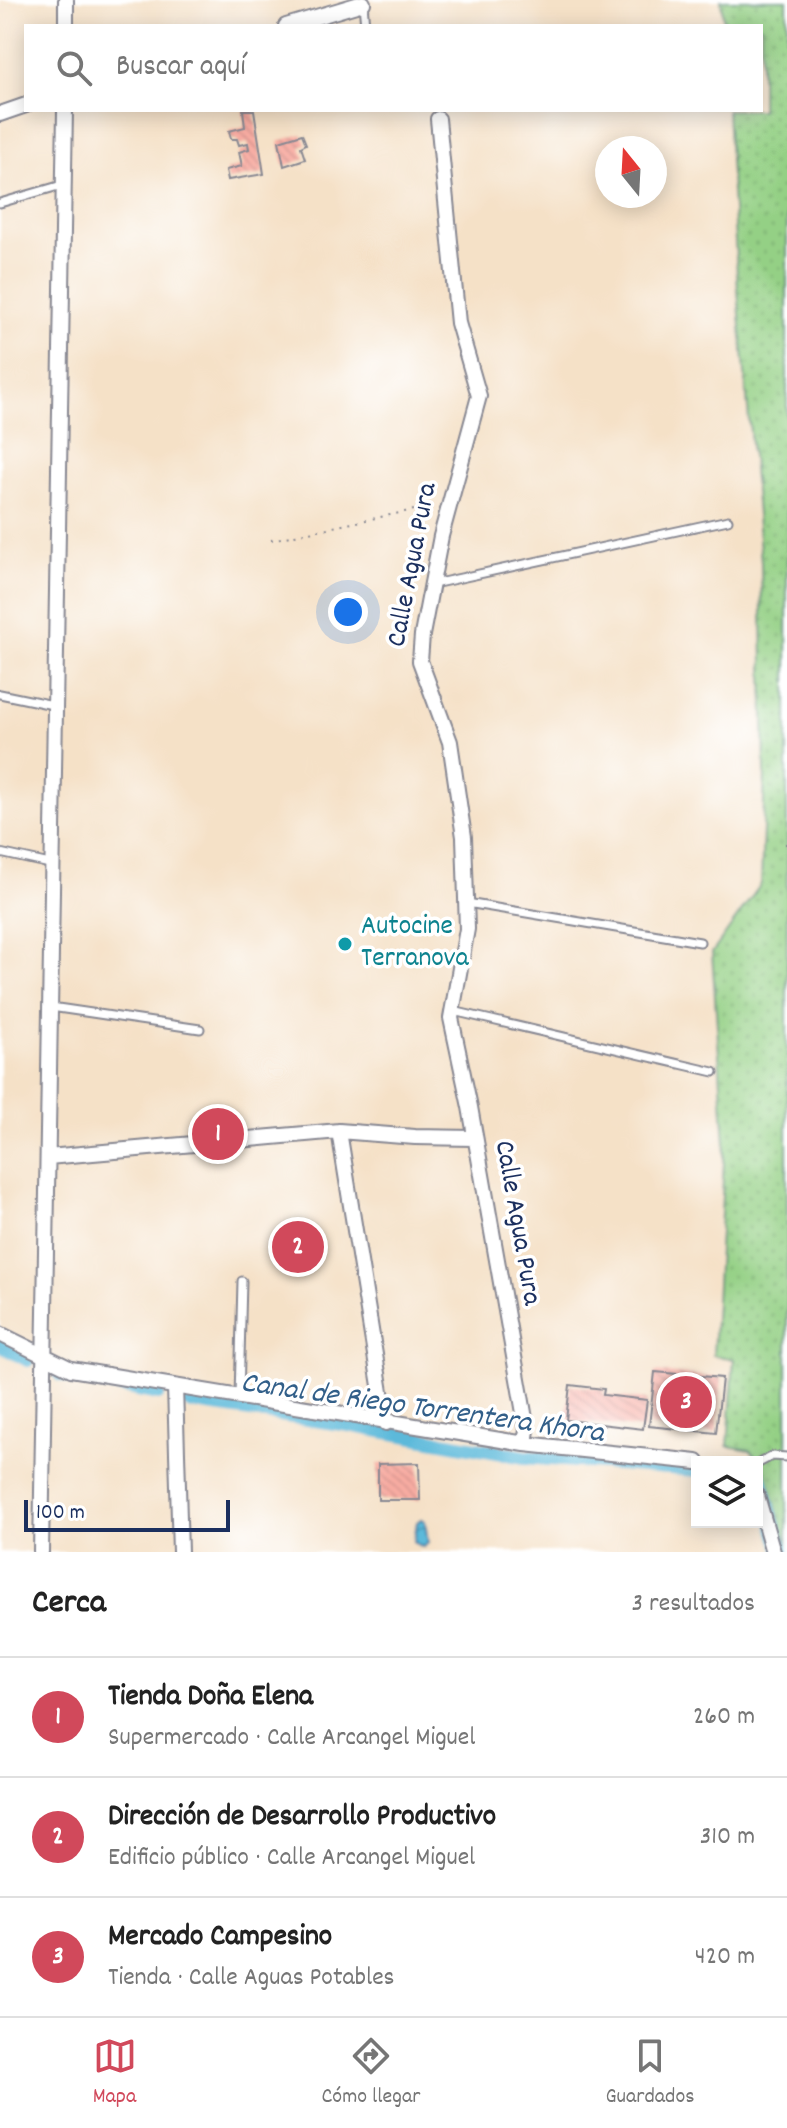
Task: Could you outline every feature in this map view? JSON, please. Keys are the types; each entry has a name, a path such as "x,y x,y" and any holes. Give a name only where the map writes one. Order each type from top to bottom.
{"street":[{"path":"66,0 66,24"},
{"path":"293,24 363,3"},
{"path":"0,114 24,106"},
{"path":"41,1552 50,864 65,112"},
{"name":"Calle Agua Pura","path":"438,119 458,323 479,396 431,584 420,661 450,742 464,837 467,929 451,1010 527,1430 525,1444"},
{"path":"48,1157 339,1131 474,1138"},
{"path":"339,1131 386,1423"},
{"path":"0,1334 71,1369 525,1444 691,1461"},
{"path":"175,1387 180,1552"},
{"path":"763,1517 773,1552"}],"lane":[{"path":"363,3 365,24"},
{"path":"0,203 62,185"},
{"path":"431,584 728,520"},
{"path":"0,694 53,705"},
{"path":"0,853 50,864"},
{"path":"467,903 700,942"},
{"path":"49,1006 200,1029"},
{"path":"451,1010 714,1072"},
{"path":"239,1397 242,1281"},
{"path":"763,1461 772,1456 787,1457"}],"path":[{"path":"271,540 450,503"}],"green space":[{"path":"721,0 787,0 787,1547 763,1456 728,1446 734,1359 713,1355 725,1143 712,953 761,884 765,773 761,562 738,291 727,112 763,112 763,24 724,24"}],"water":[{"path":"421,1519 425,1521 428,1543 423,1547 414,1542 417,1522"}],"building":[{"path":"243,112 254,112 264,174 228,180 226,170 242,166 239,152 249,149 248,143 239,145 237,139 231,139 229,131 245,127"},
{"path":"302,134 306,144 301,147 305,159 284,166 279,141"},
{"path":"655,1372 722,1378 716,1433 649,1426"},
{"path":"570,1385 604,1389 603,1395 647,1400 643,1429 566,1420"},
{"path":"419,1463 420,1500 378,1500 378,1464"}],"waterway":[{"name":"Canal de Riego Torrentera Khora","path":"0,1345 28,1360"},
{"name":"Canal de Riego Torrentera Khora","path":"61,1375 158,1394"},
{"name":"Canal de Riego Torrentera Khora","path":"188,1402 349,1425 525,1457 691,1470"},
{"name":"Canal de Riego Torrentera Khora","path":"763,1486 782,1552"}],"place":[{"name":"Autocine Terranova","path":"345,944"},
{"name":"Tienda Doña Elena","path":"218,1134"},
{"name":"Dirección de Desarrollo Productivo","path":"298,1247"},
{"name":"Mercado Campesino","path":"686,1402"}]}
